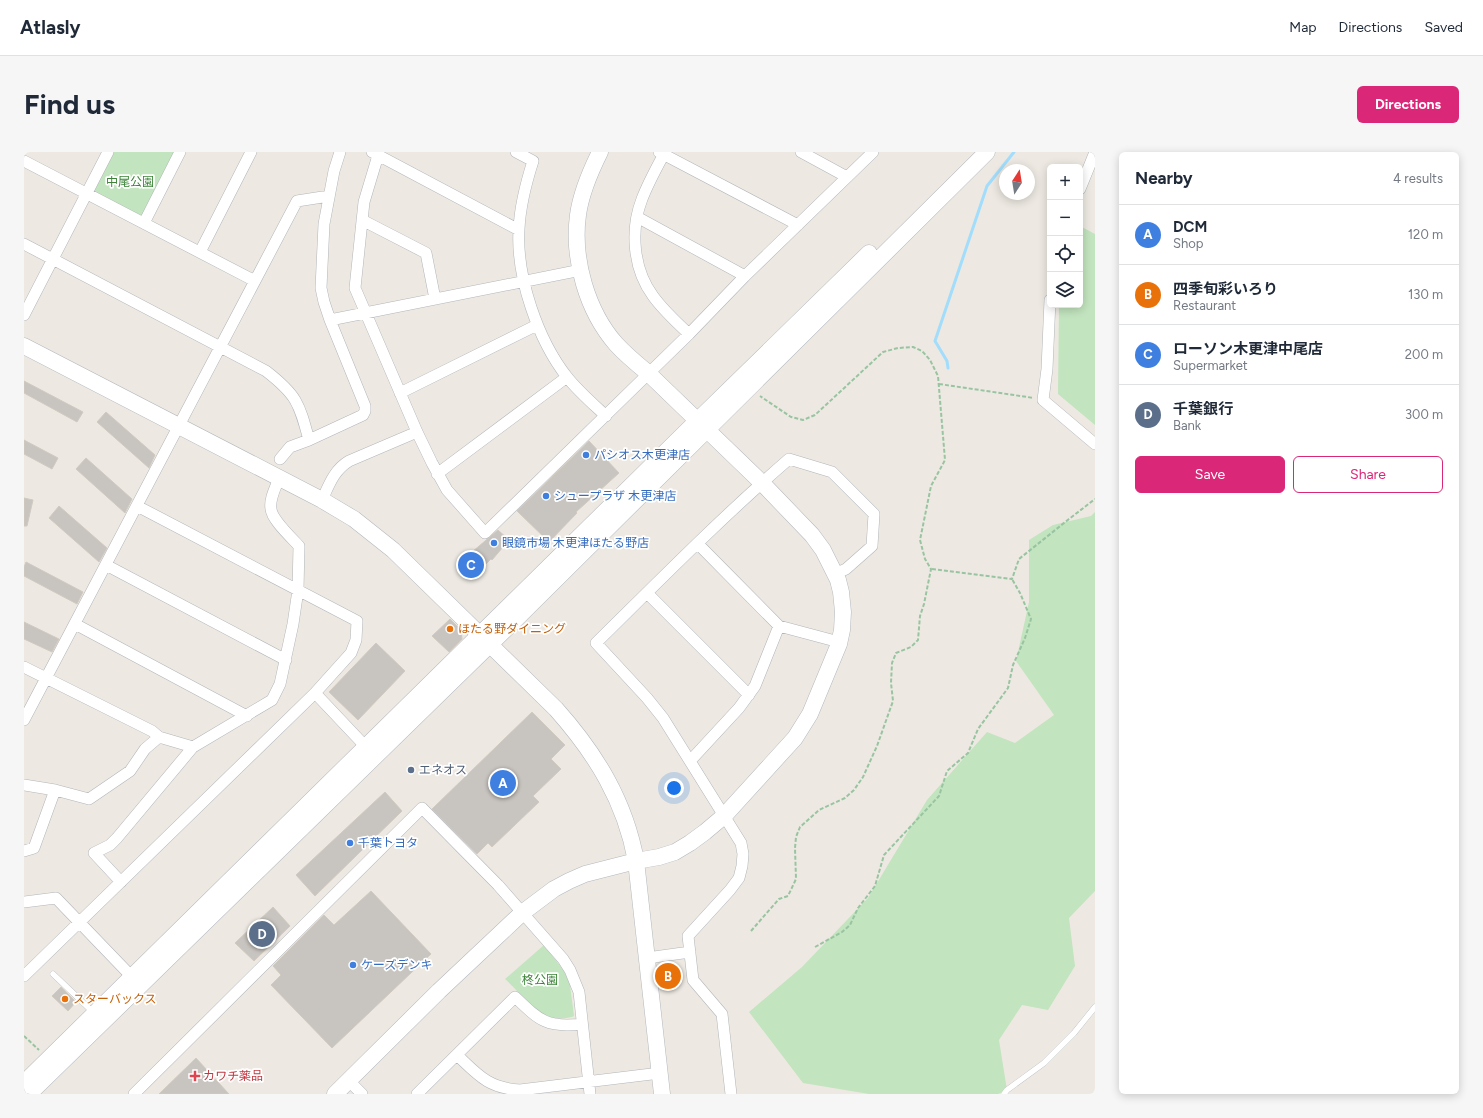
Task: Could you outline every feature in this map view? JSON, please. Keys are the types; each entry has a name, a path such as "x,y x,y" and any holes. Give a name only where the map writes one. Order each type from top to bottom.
{"street":[{"path":"24,315 108,152"},
{"path":"144,223 180,152"},
{"path":"200,252 251,152"},
{"path":"280,460 290,447 309,440 363,415 365,411 365,406 330,320 321,288 324,224 340,152"},
{"path":"516,152 533,161 524,192 519,230 521,261 525,281 538,325 547,346 567,377 606,416"},
{"path":"335,1094 439,991 522,913 554,889 585,874 675,852 690,843 724,816 795,738 810,714 839,642 843,612 838,580 823,550 812,535 762,483 616,343 597,315 588,296 581,270 578,243 578,216 583,192 600,152"},
{"path":"800,152 847,177"},
{"path":"519,230 376,153 364,202 355,288 416,432 437,474 447,490 485,533 606,416 745,276 873,152"},
{"path":"29,1094 484,640 702,426 973,152"},
{"path":"702,426 749,388 987,152"},
{"path":"1083,182 1095,152"},
{"path":"689,334 652,295 638,264 636,249 637,217 641,200 663,153 798,226"},
{"path":"24,161 255,281"},
{"path":"24,720 180,427 297,201 329,196"},
{"path":"637,217 745,276"},
{"path":"362,220 426,253 435,299"},
{"path":"24,244 266,371 288,389 301,409 309,440"},
{"path":"330,320 581,270"},
{"path":"1050,308 1047,369 1043,400 1095,444"},
{"path":"400,393 538,325"},
{"path":"24,346 322,500 354,519 393,550 556,709 585,744 602,770 622,809 632,841 636,861 662,1094"},
{"path":"437,474 567,377"},
{"path":"322,500 336,472 342,466 349,461 416,432"},
{"path":"730,1094 722,1014 693,980 688,936 739,878 743,854 741,843 663,718 647,698 596,643 698,544 789,459 832,472 874,514 872,546 846,569 835,574"},
{"path":"121,882 94,853 110,845 193,747 272,700 280,684 286,660 298,590 299,546 274,518 271,508 272,498 279,478"},
{"path":"24,976 315,694 351,653 356,640 357,621 137,506"},
{"path":"698,544 779,626 839,642"},
{"path":"106,565 286,660"},
{"path":"647,593 748,695"},
{"path":"75,624 247,716"},
{"path":"690,761 739,708 755,686 779,626"},
{"path":"24,1083 366,747 484,640"},
{"path":"24,667 152,731 159,737 193,747"},
{"path":"315,694 366,747"},
{"path":"24,785 55,790 89,799 130,771 145,749 159,737"},
{"path":"24,851 34,848 55,790"},
{"path":"134,1094 422,808 498,885 563,959 570,970 579,992 590,1094"},
{"path":"24,902 56,898 132,977"},
{"path":"647,958 690,952"},
{"path":"417,1094 515,997 543,1021 561,1026 582,1024"},
{"path":"457,1055 485,1081 496,1086 520,1090 660,1073"},
{"path":"348,1080 362,1094"}],"lane":[{"path":"53,974 94,1013"},
{"path":"1004,1094 1007,1090 1044,1063 1074,1033 1095,1007"}],"path":[{"path":"749,388 791,417 803,420 815,415 883,352 898,348 913,347 922,351 930,360 938,376 945,460 931,486 920,540 925,559 931,569 920,616 918,640 911,647 894,655 891,684 893,701 877,746 863,778 854,790 845,798 819,810 800,827 796,837 795,848 796,879 788,896 779,899 751,932"},
{"path":"939,384 1043,400"},
{"path":"1012,579 1020,559 1095,500"},
{"path":"931,569 1012,579"},
{"path":"815,947 842,932 850,925 858,908 875,886 884,855 938,796 947,771 968,753 978,729 1008,688 1013,665 1025,638 1031,619 1020,593 1012,579"},
{"path":"24,1036 39,1050"}],"green space":[{"name":"中尾公園","path":"108,152 180,152 144,223 87,193"},
{"path":"1083,228 1095,234 1095,425 1058,394 1059,308 1083,308"},
{"path":"1095,512 1095,891 1069,918 1075,966 1048,1010 1022,1005 999,1040 1007,1090 998,1094 869,1094 803,1083 749,1012 802,967 868,898 927,800 987,732 1015,743 1054,715 1016,661 1029,602 1029,540 1053,525 1091,516"},
{"name":"柊公園","path":"544,945 564,971 570,985 574,1016 558,1018 548,1017 541,1014 505,979"}],"building":[{"path":"24,381 83,412 77,422 24,393"},
{"path":"106,412 155,455 149,468 97,422"},
{"path":"24,440 58,458 52,469 24,454"},
{"path":"589,441 619,473 576,512 577,513 549,542 517,511"},
{"path":"86,458 132,499 125,513 76,469"},
{"path":"24,498 33,500 27,526 24,526"},
{"path":"59,506 107,548 99,562 49,518"},
{"path":"498,530 509,540 492,560 491,559 471,579 457,566 471,551 472,552"},
{"path":"26,562 83,592 77,604 24,576 24,567"},
{"name":"ほたる野ダイニング","path":"450,619 461,630 462,639 449,652 432,636"},
{"path":"24,622 59,639 52,652 24,639"},
{"path":"376,643 405,671 358,720 329,692"},
{"path":"532,712 565,745 551,759 561,769 533,796 539,802 492,847 488,843 477,854 432,809"},
{"name":"千葉トヨタ","path":"385,792 402,811 315,896 296,875"},
{"path":"371,891 431,954 332,1048 271,985 281,975 273,966 324,915 334,925"},
{"path":"273,907 290,926 254,961 235,943"},
{"name":"スターバックス","path":"61,987 76,1002 68,1011 52,996"},
{"name":"カワチ薬品","path":"196,1058 229,1094 159,1094"}],"waterway":[{"path":"948,368 947,361 935,341 987,186 1014,152"}],"place":[{"name":"パシオス木更津店","path":"586,455"},
{"name":"シュープラザ 木更津店","path":"546,496"},
{"name":"眼鏡市場 木更津ほたる野店","path":"494,543"},
{"name":"ローソン木更津中尾店","path":"471,565"},
{"name":"ほたる野ダイニング","path":"450,629"},
{"name":"エネオス","path":"411,770"},
{"name":"DCM","path":"503,783"},
{"name":"千葉トヨタ","path":"350,843"},
{"name":"千葉銀行","path":"262,934"},
{"name":"ケーズデンキ","path":"353,965"},
{"name":"四季旬彩いろり","path":"668,976"},
{"name":"スターバックス","path":"65,999"},
{"name":"カワチ薬品","path":"195,1076"}]}
